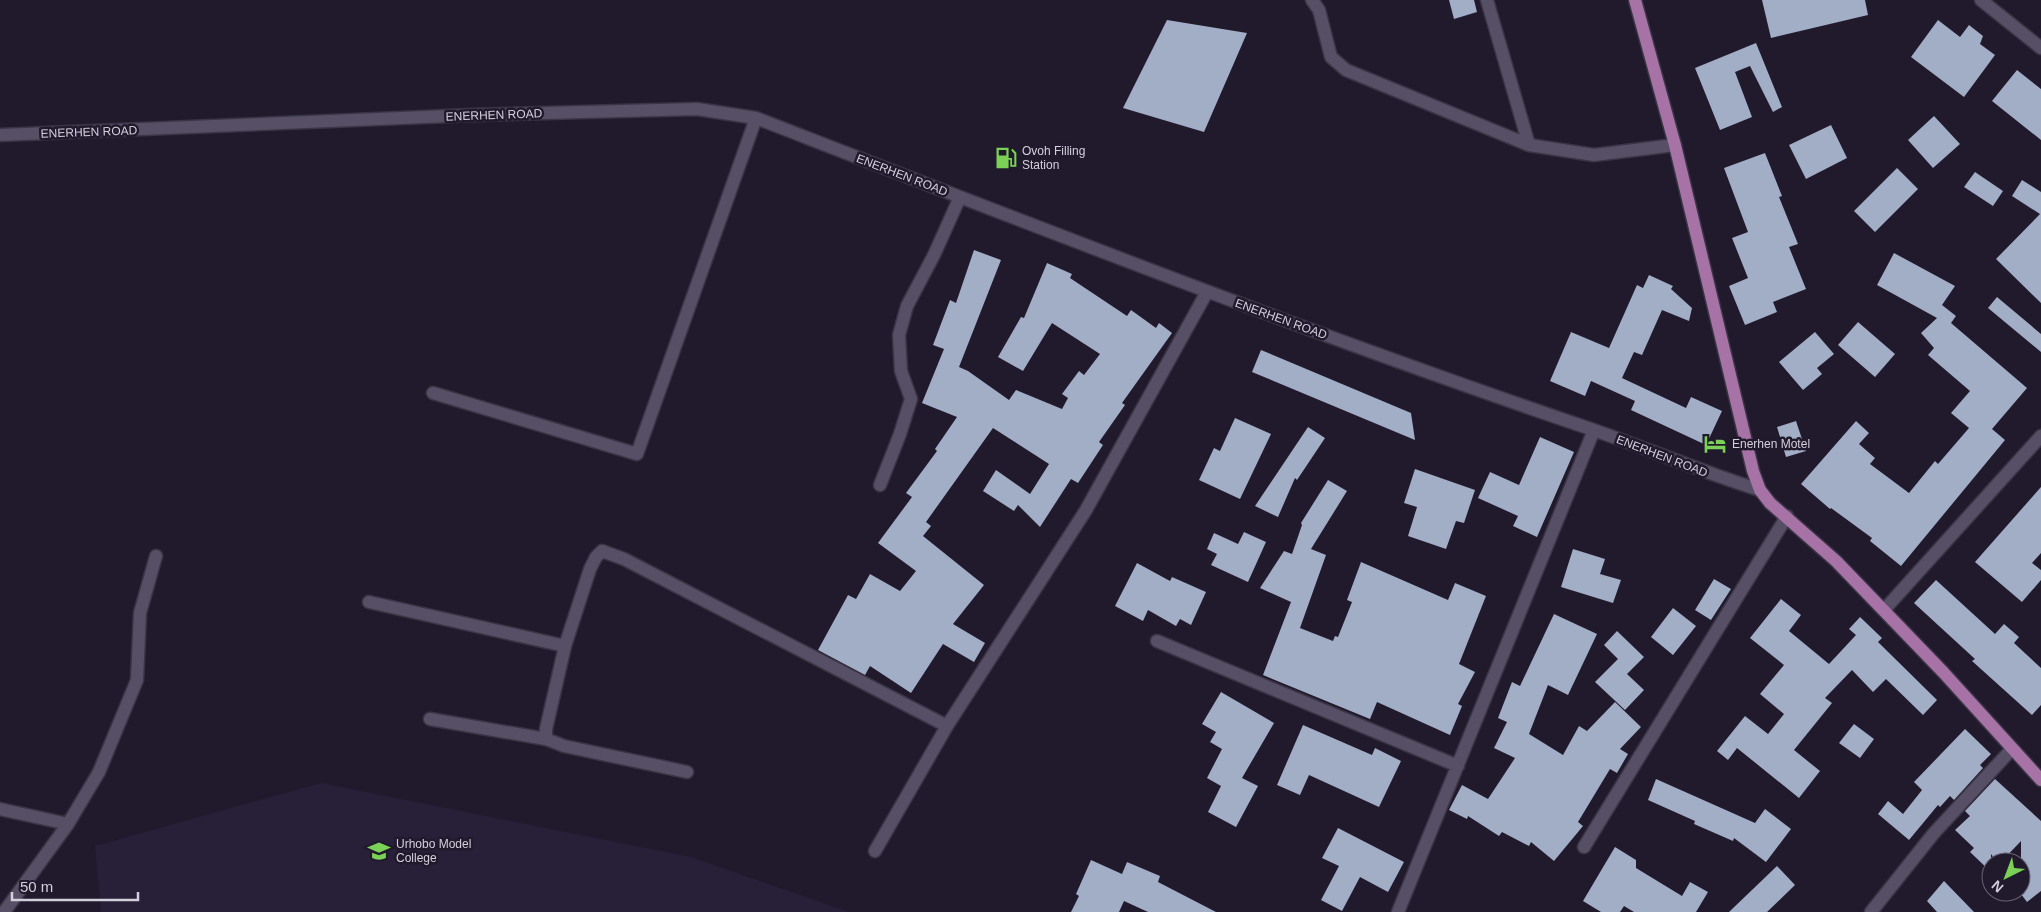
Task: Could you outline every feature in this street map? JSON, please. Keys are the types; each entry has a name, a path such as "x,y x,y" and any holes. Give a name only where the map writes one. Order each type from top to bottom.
{"main road":[{"path":"1635,0 1675,145 1753,471 1760,490 1770,503 1836,561 1884,610 2011,750 2041,780"}],"street":[{"path":"1312,0 1319,10 1331,57 1346,70 1529,145 1594,155 1675,145"},
{"path":"1487,0 1529,145"},
{"path":"1981,0 2041,48"},
{"name":"ENERHEN ROAD","path":"0,135 472,115 697,109 756,118 1208,292 1424,372 1594,430 1711,475 1760,490"},
{"path":"432,394 637,454 756,118"},
{"path":"880,486 911,399 901,370 898,335 907,306 934,255 960,197"},
{"path":"875,852 948,726 1086,510 1208,292"},
{"path":"1398,912 1594,430"},
{"path":"1884,610 2041,436"},
{"path":"1584,847 1787,516"},
{"path":"546,739 546,729 565,646 590,568 602,551 624,559 948,726"},
{"path":"4,912 68,824 100,772 137,680 140,614 156,556"},
{"path":"369,602 565,646"},
{"path":"1157,641 1458,766"},
{"path":"430,719 546,739 564,746 687,772"},
{"path":"1871,912 1934,833 2011,750"},
{"path":"0,809 68,824"}],"shaded area":[{"name":"Urhobo Model College","path":"321,783 691,857 849,912 101,912 95,846"}],"building":[{"path":"1449,0 1474,0 1477,12 1454,19"},
{"path":"1762,0 1865,0 1868,15 1771,38"},
{"path":"1167,20 1247,33 1204,132 1123,108"},
{"path":"1938,20 1960,37 1969,25 1983,36 1980,44 1995,55 1964,97 1911,57"},
{"path":"1756,43 1782,107 1773,112 1750,66 1735,72 1752,117 1720,130 1695,68"},
{"path":"2017,70 2041,89 2041,140 1992,101"},
{"path":"1934,116 1960,144 1933,168 1908,140"},
{"path":"1831,125 1847,158 1806,179 1789,145"},
{"path":"1765,153 1782,196 1779,197 1798,244 1789,247 1806,289 1773,302 1777,312 1745,325 1729,286 1748,278 1732,238 1748,232 1724,168"},
{"path":"1897,168 1918,189 1875,232 1854,211"},
{"path":"1975,172 2003,191 1993,206 1964,187"},
{"path":"2022,180 2041,192 2041,303 1996,259 2040,214 2012,196"},
{"path":"974,250 1001,260 959,367 968,371 1009,400 1016,390 1062,409 1068,398 1062,394 1079,371 1084,375 1100,354 1052,323 1023,371 998,357 1021,317 1024,318 1047,263 1072,274 1070,278 1127,316 1131,310 1156,328 1159,323 1172,333 1122,403 1125,405 1099,442 1103,445 1078,483 1071,479 1040,527 1018,505 1014,511 983,491 996,470 1030,494 1049,464 993,428 926,522 931,526 923,536 984,585 953,624 985,643 974,662 943,644 911,693 870,666 865,675 818,650 848,595 856,599 870,574 900,591 916,571 878,543 912,497 906,493 937,451 935,449 957,417 922,403 944,349 933,345 950,300 956,303"},
{"path":"1894,253 1955,286 1942,305 1956,316 1951,323 2027,388 1992,429 2005,440 1901,566 1870,541 1872,538 1830,509 1801,484 1856,421 1869,433 1859,444 1875,458 1870,464 1909,493 1935,461 1938,464 1969,428 1951,413 1970,391 1928,355 1934,348 1921,333 1937,318 1877,285"},
{"path":"1649,275 1673,286 1671,289 1692,308 1689,321 1662,310 1642,355 1634,352 1622,378 1686,408 1691,397 1722,411 1706,445 1631,410 1635,401 1591,381 1585,396 1550,381 1571,332 1609,348 1637,285 1643,288"},
{"path":"1997,297 2041,334 2041,352 1988,308"},
{"path":"1858,322 1895,354 1875,377 1838,345"},
{"path":"1815,332 1834,354 1817,368 1822,374 1803,390 1779,362"},
{"path":"1261,350 1411,413 1415,440 1252,372"},
{"path":"1235,418 1271,434 1240,499 1199,480 1214,448 1220,451"},
{"path":"1796,421 1806,451 1786,457 1777,427"},
{"path":"1308,427 1325,438 1297,480 1295,478 1278,517 1255,506"},
{"path":"1540,437 1574,452 1537,537 1513,526 1518,516 1478,498 1490,472 1519,485"},
{"path":"1415,469 1475,490 1464,523 1456,521 1446,549 1408,536 1417,507 1404,503"},
{"path":"1328,480 1347,491 1311,549 1326,555 1300,628 1333,641 1335,636 1338,637 1352,602 1347,600 1361,562 1448,600 1455,583 1486,596 1459,664 1475,672 1458,704 1462,706 1450,735 1377,702 1370,719 1263,675 1291,602 1260,588 1284,551 1292,554 1302,525 1301,523"},
{"path":"2041,487 2041,553 2032,563 2041,570 2041,580 2022,602 1975,562"},
{"path":"1244,532 1266,542 1248,582 1211,565 1217,554 1207,549 1214,533 1238,544"},
{"path":"1573,549 1605,559 1600,574 1621,580 1613,603 1561,587"},
{"path":"1137,563 1170,581 1172,577 1206,592 1191,625 1180,619 1176,626 1148,610 1143,621 1115,606"},
{"path":"1714,579 1731,589 1711,620 1695,610"},
{"path":"1936,580 1995,634 2004,624 2019,637 2014,643 2041,668 2041,705 2032,715 1972,661 1975,659 1914,603"},
{"path":"1781,599 1801,615 1789,631 1829,664 1856,635 1849,629 1860,617 1882,638 1878,642 1937,700 1923,715 1886,679 1873,692 1852,670 1825,698 1832,703 1794,750 1820,771 1799,798 1737,748 1728,760 1717,751 1745,716 1768,734 1784,714 1760,694 1784,665 1750,638"},
{"path":"1673,608 1696,626 1673,655 1651,637"},
{"path":"1554,614 1597,634 1568,695 1548,685 1529,734 1563,755 1579,726 1587,731 1615,702 1641,727 1620,749 1628,754 1617,773 1610,769 1578,822 1583,826 1554,861 1531,842 1529,846 1502,832 1499,836 1468,816 1467,819 1449,810 1462,785 1488,799 1515,758 1494,748 1507,722 1498,718 1512,682 1520,686"},
{"path":"1617,631 1644,657 1627,674 1644,690 1625,710 1595,682 1618,659 1604,645"},
{"path":"1221,692 1274,723 1242,778 1258,786 1236,827 1208,812 1221,786 1207,778 1222,749 1210,742 1216,732 1202,724"},
{"path":"1854,724 1874,739 1860,758 1839,743"},
{"path":"1303,725 1372,755 1375,748 1401,761 1379,807 1309,775 1300,795 1277,785"},
{"path":"1965,729 1991,754 1980,765 1983,768 1954,800 1950,796 1940,807 1938,805 1909,840 1878,814 1888,801 1903,814 1922,790 1914,782"},
{"path":"1656,779 1755,823 1765,809 1791,829 1766,862 1734,838 1733,841 1694,824 1695,821 1648,800"},
{"path":"1995,779 2041,821 2041,891 2031,899 2031,852 2021,852 2021,841 2011,852 1981,852 1981,862 1970,852 1974,848 1955,830 1970,816 1965,811"},
{"path":"1338,828 1404,862 1388,892 1360,877 1342,911 1321,900 1339,866 1322,858"},
{"path":"1615,847 1636,860 1636,868 1682,896 1690,882 1708,892 1696,912 1634,912 1624,906 1620,912 1601,912 1583,901"},
{"path":"1091,860 1122,874 1127,862 1160,876 1158,882 1216,912 1148,912 1124,901 1119,912 1071,912 1079,896 1076,894"},
{"path":"1777,866 1795,885 1767,912 1729,912"},
{"path":"1944,881 1974,912 1937,912 1927,901"}],"place":[{"name":"Ovoh Filling Station","path":"1006,158"},
{"name":"Enerhen Motel","path":"1715,444"},
{"name":"Urhobo Model College","path":"379,851"}]}
